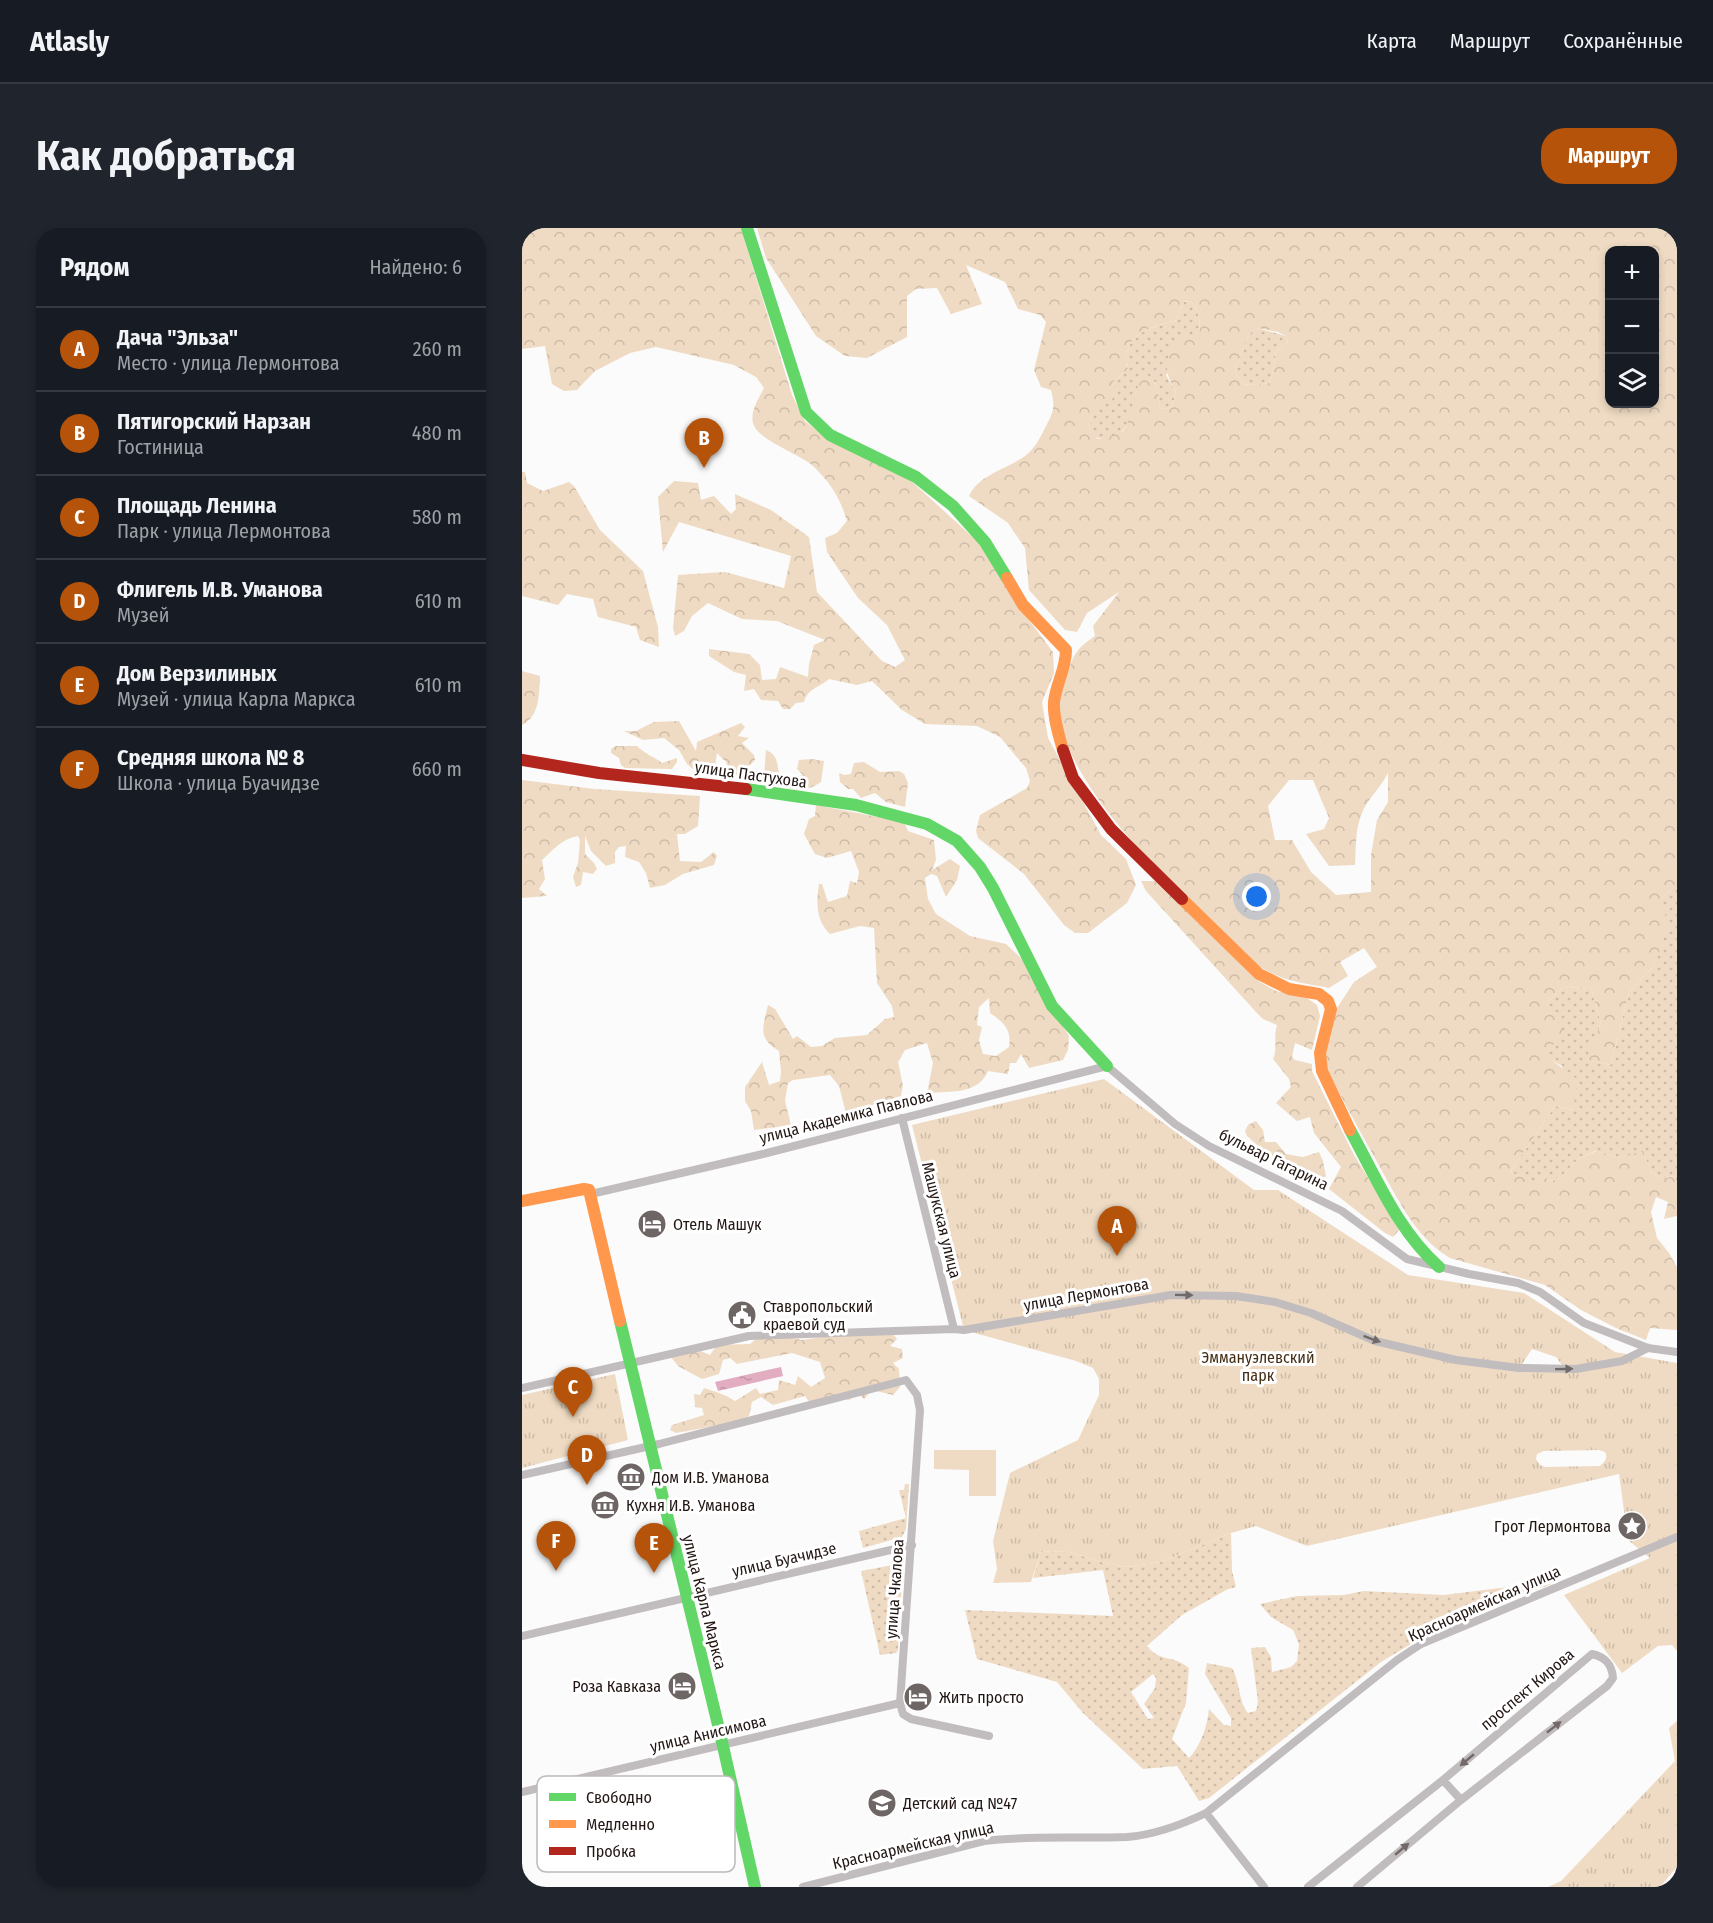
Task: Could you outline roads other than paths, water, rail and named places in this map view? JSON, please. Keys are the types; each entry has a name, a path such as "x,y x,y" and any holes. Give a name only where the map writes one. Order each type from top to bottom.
{"street":[{"path":"747,228 806,412 830,435 916,477 953,506 985,542 1023,605 1065,650 1066,663 1054,702 1058,734 1073,778 1095,809 1134,854 1259,974 1289,989 1319,994 1328,1001 1331,1009 1320,1053 1322,1071 1344,1118 1397,1216 1421,1251 1439,1267"},
{"name":"улица Пастухова","path":"522,760 599,773 731,787 856,805 927,824 951,837 967,851"},
{"name":"бульвар Гагарина","path":"967,851 993,888 1052,1006 1107,1066 1175,1124 1209,1146 1342,1211 1407,1259 1518,1283 1540,1292 1584,1323 1648,1348 1677,1352"},
{"name":"улица Академика Павлова","path":"522,1202 588,1191 763,1154 1107,1066"},
{"name":"Машукская улица","path":"902,1118 954,1329"},
{"name":"улица Карла Маркса","path":"588,1191 730,1776"},
{"name":"улица Лермонтова","path":"522,1388 749,1336 964,1330 1171,1295 1236,1296 1275,1302 1311,1313 1375,1341 1456,1360 1520,1368 1576,1369 1622,1361 1648,1348"},
{"name":"улица Чкалова","path":"649,1445 906,1380 917,1395 920,1410 900,1703"},
{"path":"522,1475 649,1445"},
{"name":"Красноармейская улица","path":"803,1887 984,1841 1010,1838 1128,1837 1163,1830 1187,1822 1206,1813 1397,1660 1421,1644 1677,1537"},
{"name":"улица Буачидзе","path":"522,1636 912,1545"},
{"name":"проспект Кирова","path":"1308,1887 1443,1780 1592,1654 1605,1659 1613,1678 1607,1686 1461,1800 1358,1887"},
{"path":"900,1703 903,1714 911,1719 989,1736"},
{"name":"улица Анисимова","path":"590,1776 900,1703"},
{"path":"1443,1780 1461,1800"},
{"name":"улица Анисимова","path":"522,1792 537,1788"},
{"name":"улица Карла Маркса","path":"735,1797 756,1887"},
{"path":"1206,1813 1264,1887"}],"water":[{"path":"781,1367 783,1376 718,1391 715,1382"}],"place":[{"name":"Пятигорский Нарзан","path":"704,468"},
{"name":"Отель Машук","path":"652,1224"},
{"name":"Дача \"Эльза\"","path":"1117,1256"},
{"name":"Ставропольский краевой суд","path":"742,1315"},
{"name":"Площадь Ленина","path":"573,1417"},
{"name":"Дом И.В. Уманова","path":"631,1477"},
{"name":"Флигель И.В. Уманова","path":"587,1485"},
{"name":"Кухня И.В. Уманова","path":"605,1505"},
{"name":"Грот Лермонтова","path":"1632,1526"},
{"name":"Средняя школа № 8","path":"556,1571"},
{"name":"Дом Верзилиных","path":"654,1573"},
{"name":"Роза Кавказа","path":"682,1686"},
{"name":"Жить просто","path":"918,1697"},
{"name":"Детский сад №47","path":"882,1803"}],"park label":[{"name":"Эммануэлевский парк","path":"1258,1366"}]}
